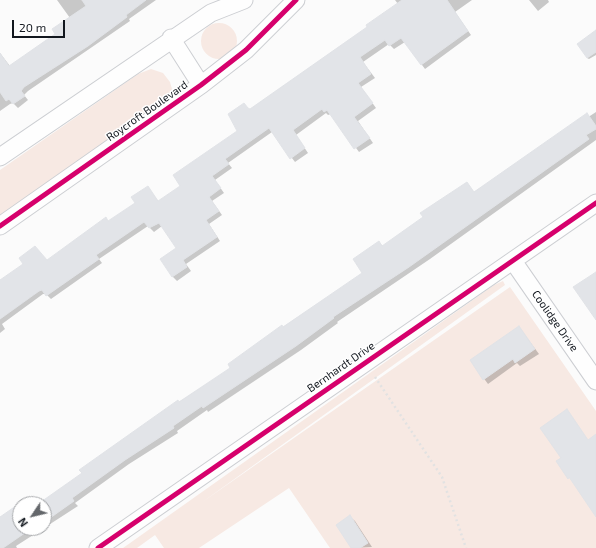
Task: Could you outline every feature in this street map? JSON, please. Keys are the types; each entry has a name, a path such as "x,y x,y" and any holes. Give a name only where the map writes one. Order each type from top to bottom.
{"street":[{"path":"0,157 172,38 211,13 244,0"},
{"name":"Roycroft Boulevard","path":"0,226 201,85 246,50 296,0"},
{"path":"172,38 201,85"},
{"name":"Bernhardt Drive","path":"98,548 596,203"},
{"name":"Coolidge Drive","path":"513,261 596,381"}],"path":[{"path":"376,377 442,477 466,548"}],"shaded area":[{"path":"219,23 229,26 234,31 237,41 234,51 229,56 219,59 209,56 204,51 201,41 204,31 209,26"},
{"path":"151,69 163,73 170,82 172,89 168,98 0,217 0,170 138,74"},
{"path":"503,281 505,285 201,503 510,287 596,411 596,548 330,548 289,488 199,548 164,548 155,535 137,548 123,548 494,285"}],"building":[{"path":"82,0 146,0 126,15 127,17 88,46 24,87 21,91 25,96 13,104 9,99 6,101 0,92 0,53 9,66 55,34 52,29 86,6"},
{"path":"402,0 447,0 468,31 421,65 401,38 389,46 385,40 360,57 371,74 358,83 373,103 354,117 370,138 354,149 327,110 324,112 322,109 293,130 305,148 290,159 269,128 225,159 229,164 212,176 221,188 209,197 219,211 206,220 217,237 183,260 187,267 172,277 160,259 176,248 159,223 149,228 144,222 96,255 99,259 46,296 42,290 39,291 0,319 0,280 23,264 19,258 35,246 47,260 106,217 108,221 135,203 131,197 148,186 158,201 180,186 173,175 237,131 228,114 244,103 250,109 367,27 366,25"},
{"path":"596,30 596,52 587,58 577,44"},
{"path":"587,113 596,126 596,129 586,135 589,139 409,267 333,317 334,318 296,346 203,408 202,406 173,426 174,428 125,460 72,498 74,501 52,517 52,496 49,496 82,473 79,470 178,400 179,402 230,368 228,364 282,325 283,327 362,273 353,259 379,241 382,246 423,217 420,213 467,182 474,192"},
{"path":"596,272 596,320 573,287"},
{"path":"519,326 535,349 515,363 513,359 483,380 470,360"},
{"path":"567,409 588,440 596,434 596,517 569,477 568,479 556,461 561,458 540,428"},
{"path":"12,509 12,536 20,536 3,548 0,548 0,517"},
{"path":"350,515 368,543 360,548 351,548 336,525"}],"cycle path":[{"path":"0,226 201,85 246,50 296,0"},
{"path":"98,548 596,203"}]}
